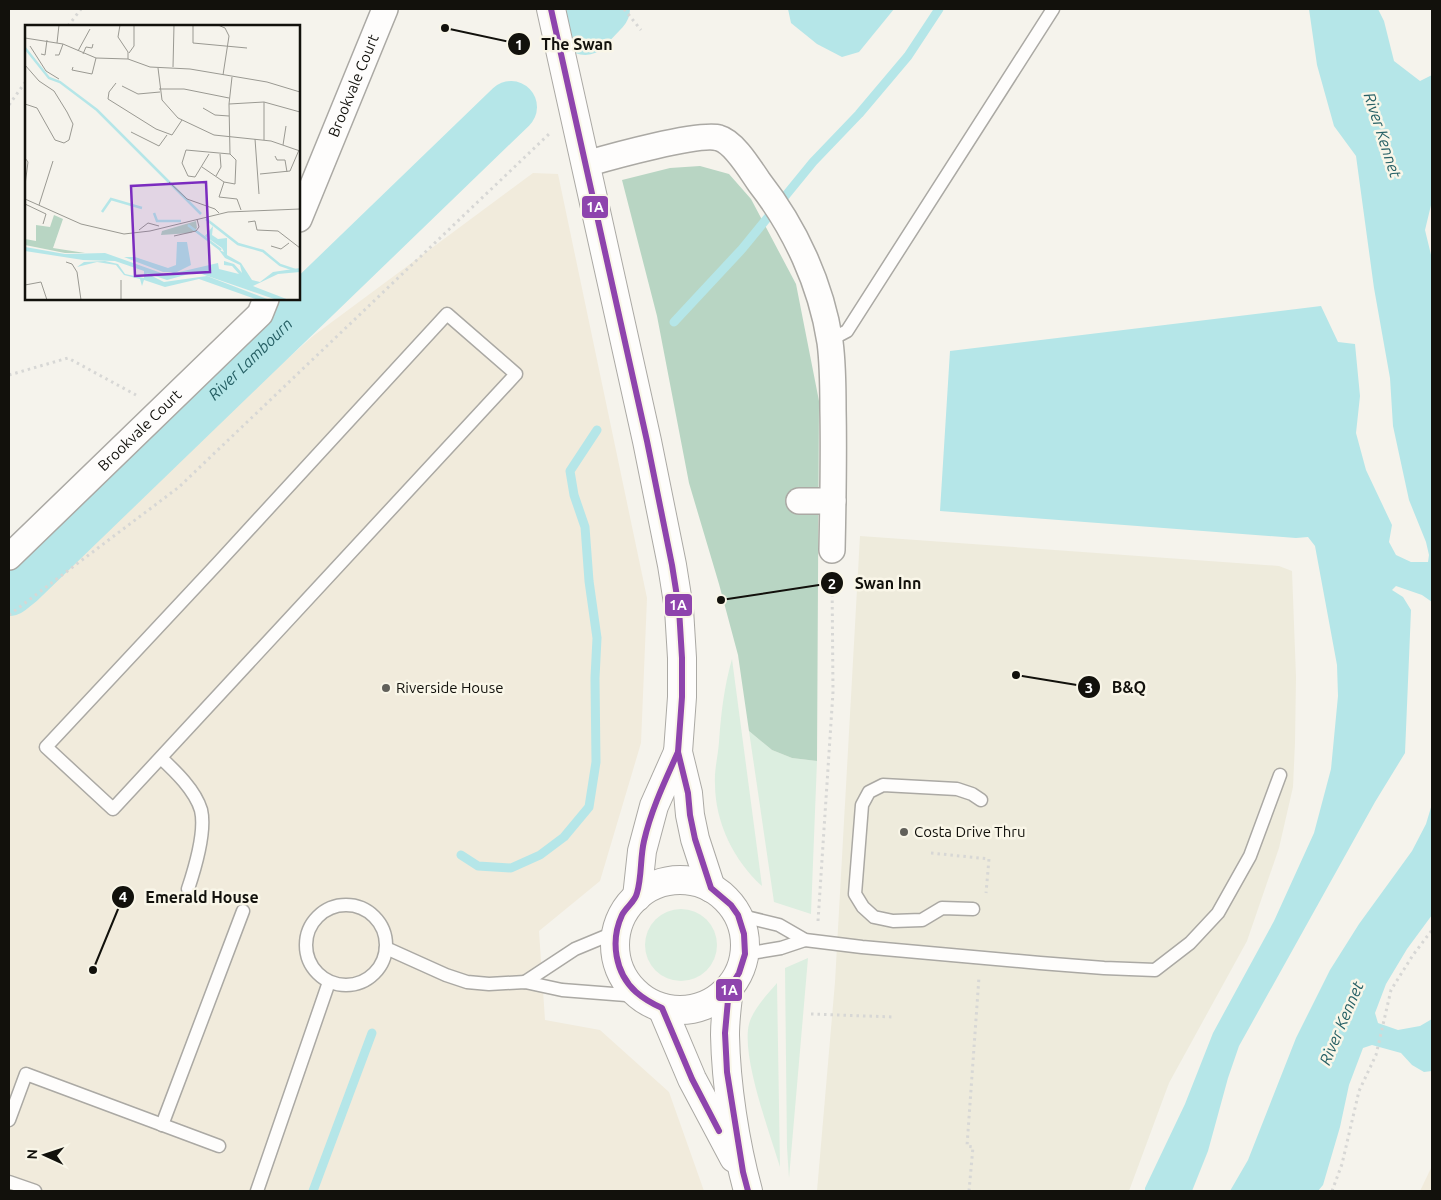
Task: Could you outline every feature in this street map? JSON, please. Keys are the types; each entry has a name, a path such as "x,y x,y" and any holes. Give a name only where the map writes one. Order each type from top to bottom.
{"main road":[{"path":"551,9 577,120 672,565 679,609 682,658 678,752 688,793 695,839 711,888"},
{"path":"637,896 642,851 654,806 678,752"},
{"path":"650,1002 680,1011 698,1008 714,1001 729,989 739,973 745,954 744,934 738,915 731,904 711,888 693,881 673,880 653,886 637,896 624,913 616,932 615,950 619,967 627,983 650,1002 745,1182"},
{"path":"729,989 725,1033 727,1072 745,1182"}],"street":[{"name":"Brookvale Court","path":"300,217 385,9"},
{"path":"586,164 692,139 718,137 731,145 774,200 802,247 820,298 830,340 833,404 832,550"},
{"name":"Brookvale Court","path":"9,557 260,314 266,300"},
{"path":"799,501 833,501"}],"lane":[{"path":"830,340 847,331 1054,9"},
{"path":"447,314 516,374 161,758 113,808 46,747 447,314"},
{"path":"161,758 179,775 190,789 201,810 201,834 196,863 188,889"},
{"path":"738,915 779,925 804,940 880,949 1040,963 1155,970 1190,943 1218,913 1250,856 1280,775"},
{"path":"973,909 942,908 922,920 892,921 874,917 863,907 855,894 862,805 870,792 883,785 957,789 981,800"},
{"path":"344,904 359,906 372,913 386,937 386,948 381,966 371,977 357,984 344,986 329,982 320,976 311,965 306,952 308,929 316,918 328,908 344,904"},
{"path":"162,1125 243,911"},
{"path":"524,982 575,949 616,932"},
{"path":"745,954 781,948 804,940"},
{"path":"386,948 446,975 467,982 489,984 524,982 562,990 650,1002"},
{"path":"257,1191 329,982"},
{"path":"9,1120 26,1074 219,1146"},
{"path":"9,1182 35,1191"}],"path":[{"path":"69,25 81,9"},
{"path":"624,9 641,30"},
{"path":"9,105 25,82"},
{"path":"9,615 179,488 548,134 577,120"},
{"path":"9,375 68,358 138,396"},
{"path":"820,905 833,692 832,550"},
{"path":"931,853 989,859 986,895"},
{"path":"1332,1191 1342,1164 1359,1091 1376,1054 1391,990 1432,930"},
{"path":"969,1191 973,1147 967,1146 980,974"},
{"path":"811,1014 894,1017"}],"shaded area":[{"path":"533,173 558,174 647,598 641,743 600,881 539,931 545,1020 600,1030 669,1092 704,1191 9,1191 9,606 313,336"},
{"path":"860,536 1279,566 1292,571 1296,677 1293,787 1279,848 1247,941 1169,1083 1129,1191 817,1191 835,982"},
{"path":"1432,1166 1432,1191 1420,1191"}],"green space":[{"path":"700,166 729,174 751,199 796,284 819,401 817,761 792,758 772,750 749,731 738,655 689,483 657,316 622,180 670,168"},
{"path":"732,659 762,886 743,865 728,840 718,812 716,798 715,774 722,711"},
{"path":"749,731 772,750 792,758 817,761 811,914 774,902"},
{"path":"688,909 707,919 715,931 717,945 715,959 707,971 695,979 674,981 655,971 647,959 645,938 655,919 667,911"},
{"path":"808,958 789,1178 785,968"},
{"path":"777,983 780,1167 753,1075 748,1038 751,1018 761,1002"}],"water":[{"path":"788,9 894,9 859,52 842,57 817,44 791,23"},
{"name":"River Kennet","path":"1309,9 1378,9 1384,21 1394,61 1420,81 1432,75 1432,201 1425,230 1432,259 1432,602 1422,595 1396,586 1392,590 1403,597 1411,610 1405,753 1375,802 1239,1046 1208,1151 1192,1191 1145,1191 1185,1104 1213,1033 1274,921 1314,833 1331,769 1338,696 1337,665 1315,546 1308,537 1296,538 940,511 950,351 1321,306 1338,342 1355,344 1360,396 1356,433 1366,470 1392,525 1389,542 1396,555 1411,562 1428,562 1429,555 1426,542 1409,500 1393,426 1390,378 1374,288 1356,156 1334,126 1317,65"},
{"name":"River Kennet","path":"1432,804 1432,915 1407,949 1386,984 1375,1013 1378,1023 1398,1030 1420,1026 1432,1019 1432,1071 1424,1072 1412,1065 1401,1053 1372,1045 1363,1048 1349,1085 1340,1127 1323,1185 1318,1191 1230,1191 1248,1160 1296,1038 1330,970 1359,924 1412,851 1426,824"}],"waterway":[{"name":"River Lambourn","path":"585,29 604,9"},
{"path":"674,322 742,249 813,162 859,114 908,56 939,9"},
{"name":"River Lambourn","path":"9,590 511,107"},
{"path":"461,855 478,866 511,868 540,855 564,837 589,807 596,762 595,678 597,638 589,581 585,527 574,495 570,471 597,430"},
{"path":"313,1191 372,1033"}],"transit line":[{"name":"1A","path":"551,9 647,441 672,565 679,609 682,658 682,697 678,752 688,793 695,839 711,888 731,905 738,915 744,934 745,954 739,973 729,989 725,1033 727,1072 743,1172 748,1191"},
{"name":"1A","path":"678,752 650,818 643,847 637,893 622,915 618,925 616,935 617,956 623,976 629,984 642,997 662,1008 692,1079 719,1131"}],"place":[{"name":"The Swan","path":"445,28"},
{"name":"Swan Inn","path":"721,600"},
{"name":"B&Q","path":"1016,675"},
{"name":"Riverside House","path":"386,688"},
{"name":"Costa Drive Thru","path":"904,832"},
{"name":"Emerald House","path":"93,970"}]}
